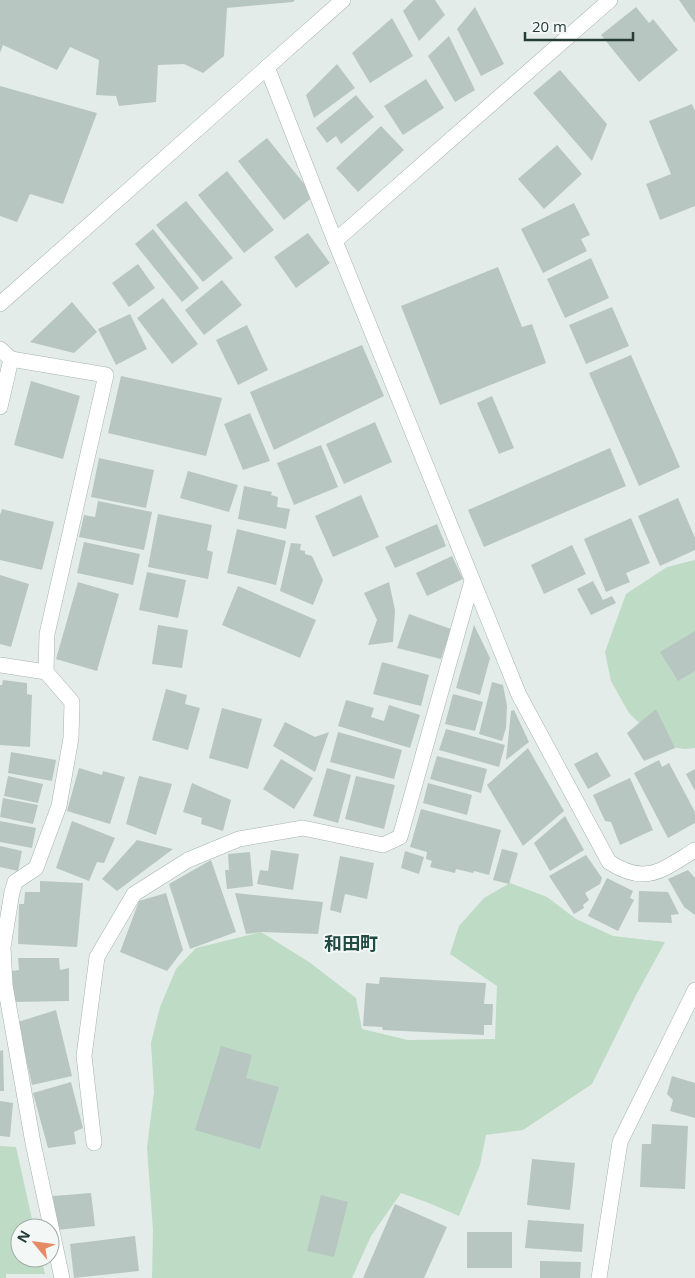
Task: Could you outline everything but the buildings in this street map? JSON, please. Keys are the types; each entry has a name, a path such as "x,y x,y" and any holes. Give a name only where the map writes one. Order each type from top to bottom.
{"street":[{"path":"0,304 343,0"},
{"path":"335,241 610,0"},
{"path":"267,67 335,241 519,694 609,862 623,871 644,875 663,870 695,850"},
{"path":"0,408 5,354 106,375 47,634 46,672"},
{"path":"94,1143 84,1056 97,957 134,894 188,860 239,839 303,828 384,845 400,837 472,581"},
{"path":"0,665 46,672 72,702 71,738 59,806 36,868 8,881 12,892 3,947 5,985 32,1143 62,1278"},
{"path":"599,1278 620,1142 695,990"}],"green space":[{"path":"695,560 695,748 685,749 662,746 629,713 611,681 605,652 626,594 667,567"},
{"path":"510,883 547,897 576,919 613,936 665,942 636,995 592,1084 523,1130 486,1135 480,1165 459,1216 401,1193 371,1236 352,1278 152,1278 153,1230 147,1148 154,1092 151,1043 160,1007 176,969 196,948 261,932 309,962 356,998 362,1029 408,1040 495,1039 497,986 450,954 459,926 484,898"},
{"path":"0,1146 16,1147 32,1218 10,1218 10,1268 44,1268 45,1274 6,1274 6,1278 0,1278"}],"district":[{"name":"和田町","path":"351,944"}]}
